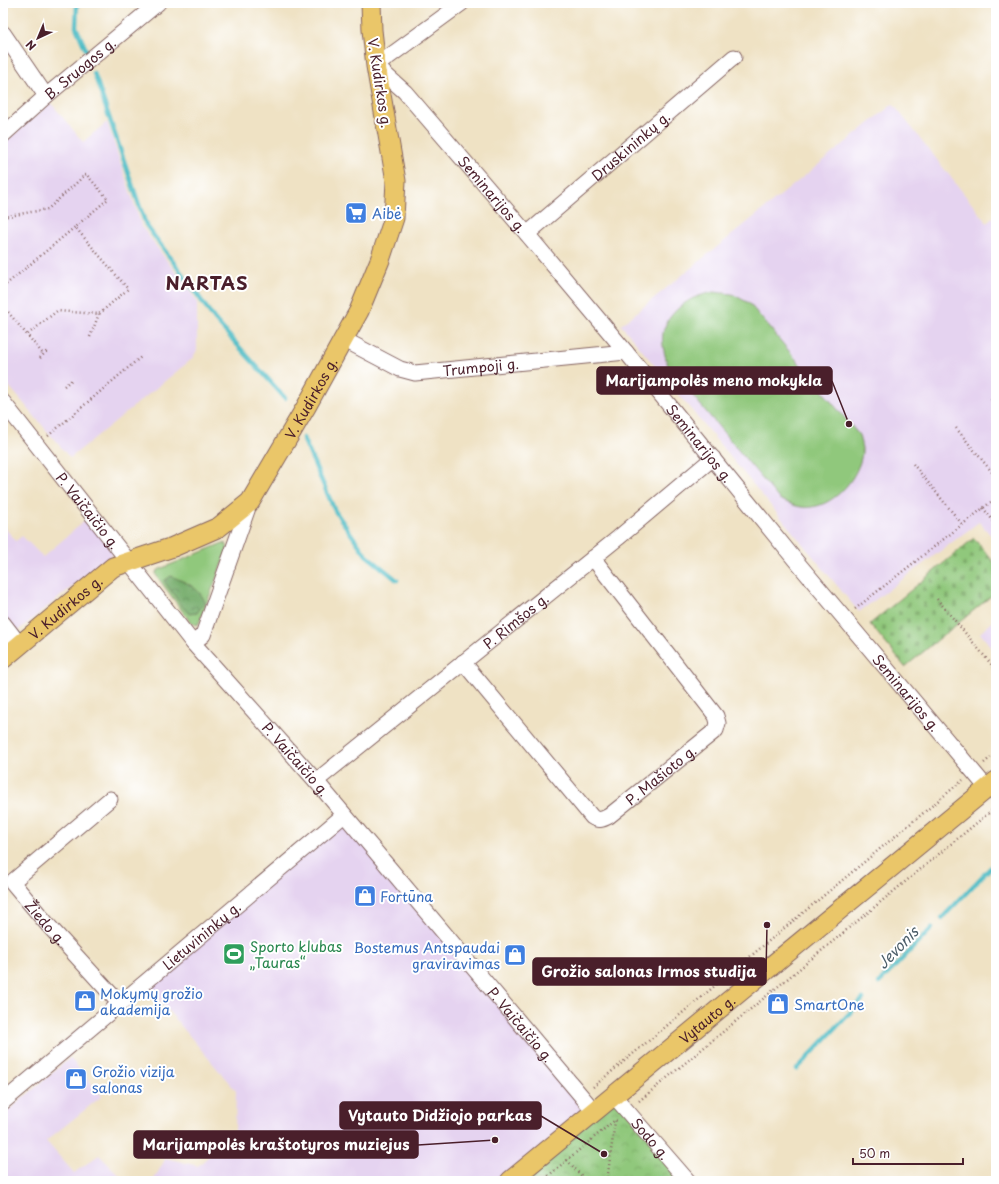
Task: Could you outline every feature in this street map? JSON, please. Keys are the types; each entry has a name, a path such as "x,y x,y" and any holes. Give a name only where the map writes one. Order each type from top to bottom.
{"main road":[{"name":"V. Kudirkos g.","path":"3,659 113,567 173,547 219,527 250,502 359,311 380,260 394,218 396,181 376,66 371,3"},
{"name":"Vytauto g.","path":"510,1181 992,785"}],"street":[{"name":"B. Sruogos g.","path":"3,135 46,96 158,3"},
{"path":"376,66 462,3"},
{"path":"3,33 46,96"},
{"name":"Druskininkų g.","path":"527,234 734,58"},
{"name":"Seminarijos g.","path":"376,66 405,92 527,234 626,352 844,618 974,772 992,785"},
{"name":"Trumpoji g.","path":"343,339 400,369 414,373 626,352"},
{"name":"P. Vaičaičio g.","path":"3,402 194,643 316,781 594,1111"},
{"name":"P. Rimšos g.","path":"316,781 593,558 712,458"},
{"path":"194,643 203,635 250,502"},
{"path":"219,527 229,536 235,546"},
{"name":"P. Mašioto g.","path":"463,662 592,817 597,820 603,820 609,816 716,730 718,723 716,716 593,558"},
{"path":"3,623 20,645"},
{"name":"Žiedo g.","path":"110,799 12,882 48,925 120,1004"},
{"name":"Lietuvininkų g.","path":"3,1102 344,815"},
{"name":"Sodo g.","path":"614,1096 688,1181"}],"path":[{"path":"3,217 48,209 86,174 108,199 3,287"},
{"path":"75,227 128,289 99,314 90,337"},
{"path":"3,306 43,354"},
{"path":"28,336 57,311 99,314"},
{"path":"40,358 48,350"},
{"path":"38,446 142,356"},
{"path":"64,386 73,379"},
{"path":"991,399 996,405"},
{"path":"956,428 996,477"},
{"path":"913,464 962,524"},
{"path":"844,618 996,498"},
{"path":"983,508 996,524"},
{"path":"937,599 996,670"},
{"path":"581,1096 996,753"},
{"path":"638,1101 996,807"},
{"path":"615,1120 620,1122"},
{"path":"542,1181 615,1120"},
{"path":"607,1181 615,1120"},
{"path":"567,1160 586,1181"}],"shaded area":[{"path":"51,103 83,142 107,122 142,227 197,301 197,350 192,359 70,458 3,379 3,144"},
{"path":"893,104 987,223 996,215 996,541 979,522 859,612 621,325"},
{"path":"87,519 114,553 15,633 3,617 3,526 16,541 22,536 43,557"},
{"path":"996,619 996,653 980,633"},
{"path":"344,815 594,1111 510,1181 153,1181 166,1158 198,1166 235,1132 236,1091 145,983"},
{"path":"70,1058 102,1096 46,1141 74,1173 99,1155 125,1181 3,1181 3,1115"}],"green space":[{"path":"714,292 732,294 749,303 859,435 862,447 860,462 845,488 830,501 812,507 803,507 795,506 779,499 668,366 663,348 663,334 669,318 688,301 701,295"},
{"path":"974,538 996,565 996,592 905,667 870,624"},
{"path":"223,543 226,544 228,548 199,623 196,625 191,623 156,575 156,572"},
{"path":"171,576 181,580 199,592 205,602 197,613 189,614 164,581"},
{"path":"614,1096 688,1181 510,1181"}],"waterway":[{"path":"77,3 76,27 87,52"},
{"path":"94,73 146,225 215,320 285,398"},
{"path":"303,438 335,511 366,555 397,580"},
{"name":"Jevonis","path":"942,918 996,862"},
{"name":"Jevonis","path":"879,983 932,928"},
{"name":"Jevonis","path":"797,1069 863,999"}],"place":[{"name":"Aibė","path":"356,213"},
{"name":"Marijampolės meno mokykla","path":"849,424"},
{"name":"Fortūna","path":"365,896"},
{"name":"Grožio salonas Irmos studija","path":"767,925"},
{"name":"Sporto klubas „Tauras“","path":"234,954"},
{"name":"Bostemus Antspaudai graviravimas","path":"515,955"},
{"name":"Mokymų grožio akademija","path":"85,1001"},
{"name":"SmartOne","path":"778,1004"},
{"name":"Grožio vizija salonas","path":"76,1079"},
{"name":"Marijampolės kraštotyros muziejus","path":"495,1140"},
{"name":"Vytauto Didžiojo parkas","path":"604,1154"}],"district":[{"name":"NARTAS","path":"207,282"}]}
